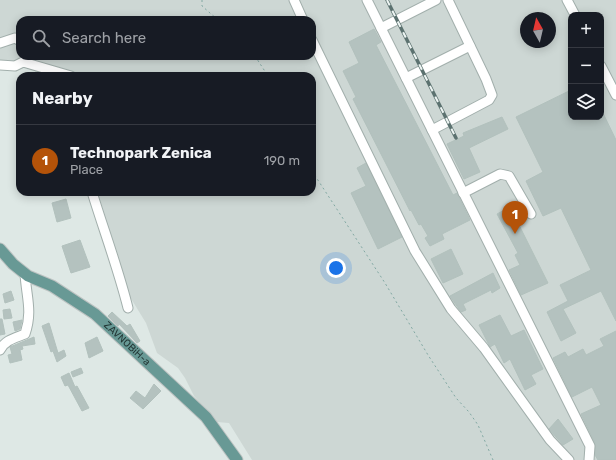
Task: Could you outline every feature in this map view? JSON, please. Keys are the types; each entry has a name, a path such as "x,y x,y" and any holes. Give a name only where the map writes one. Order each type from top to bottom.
{"main road":[{"name":"ZAVNOBiH-a","path":"0,249 25,273 52,286 94,314 206,417 236,460"}],"street":[{"path":"294,0 301,16"},
{"path":"367,0 590,446 589,460"},
{"path":"381,28 436,0"},
{"path":"432,130 489,100 492,95 448,0"},
{"path":"567,0 573,12"},
{"path":"0,43 16,39"},
{"path":"406,78 470,46"},
{"path":"316,48 398,216 430,277 452,309 484,348 542,431 569,460"},
{"path":"0,64 14,66 23,60"},
{"path":"28,60 60,72"},
{"path":"604,72 616,95"},
{"path":"463,193 500,174 505,174 509,176 531,214"},
{"path":"94,196 101,215 107,241 121,280 128,308"},
{"path":"0,350 3,344 8,340 25,334 28,325 30,314 25,273"}],"path":[{"path":"202,0 202,6 213,16"},
{"path":"258,60 265,72"},
{"path":"316,177 385,283 428,355 456,398 469,412 478,425 493,460"}],"shaded area":[{"path":"0,0 616,0 616,460 252,460 229,423 217,422 194,396 178,368 157,353 146,323 127,292 91,196 316,196 316,72 35,72 34,69 26,63 0,66"}],"building":[{"path":"374,29 381,42 376,45 453,195 457,193 470,220 442,234 444,239 430,246 425,238 428,236 421,224 419,225 411,210 410,211 353,99 356,97 343,71 359,63 349,42"},
{"path":"568,91 568,120 604,120 604,115 616,140 616,321 601,291 563,309 576,333 561,341 547,312 568,301 560,285 591,270 561,208 543,216 526,181 543,172 516,117"},
{"path":"502,117 508,129 469,148 480,172 464,179 447,144 464,136 463,133"},
{"path":"366,163 402,237 378,249 351,193 366,186 357,168"},
{"path":"66,199 71,218 57,222 52,203"},
{"path":"510,207 548,283 521,295 509,270 520,265 515,255 518,253 497,214"},
{"path":"80,240 90,267 71,273 62,246"},
{"path":"451,249 463,274 443,283 431,259"},
{"path":"493,273 500,288 492,293 491,290 463,304 466,310 461,312 450,296"},
{"path":"11,291 14,300 5,303 3,294"},
{"path":"10,309 12,318 4,319 3,310"},
{"path":"112,312 127,326 130,324 140,341 137,343 119,324 118,326 108,316"},
{"path":"500,315 511,336 524,330 543,369 531,375 536,384 525,390 510,359 504,363 495,344 490,347 479,325"},
{"path":"0,319 2,319 5,334 0,335"},
{"path":"22,320 20,329 15,331 13,322"},
{"path":"49,323 58,353 64,350 66,356 57,362 53,351 51,352 42,326"},
{"path":"616,331 616,460 598,460 595,455 595,443 581,414 601,405 592,387 572,397 553,358 565,352 568,357 583,349 586,355 604,346 600,339"},
{"path":"34,337 35,344 22,346 23,349 20,350 22,360 10,363 8,355 12,354 10,347"},
{"path":"97,337 103,351 89,358 85,343"},
{"path":"81,368 83,373 73,377 71,372"},
{"path":"69,373 75,387 77,386 89,408 82,411 68,385 65,386 61,377"},
{"path":"154,384 161,391 143,409 130,398 136,391 145,398"},
{"path":"558,419 573,439 563,445 549,429"}],"railway":[{"path":"387,0 456,138"}],"place":[{"name":"Technopark Zenica","path":"515,234"}]}
